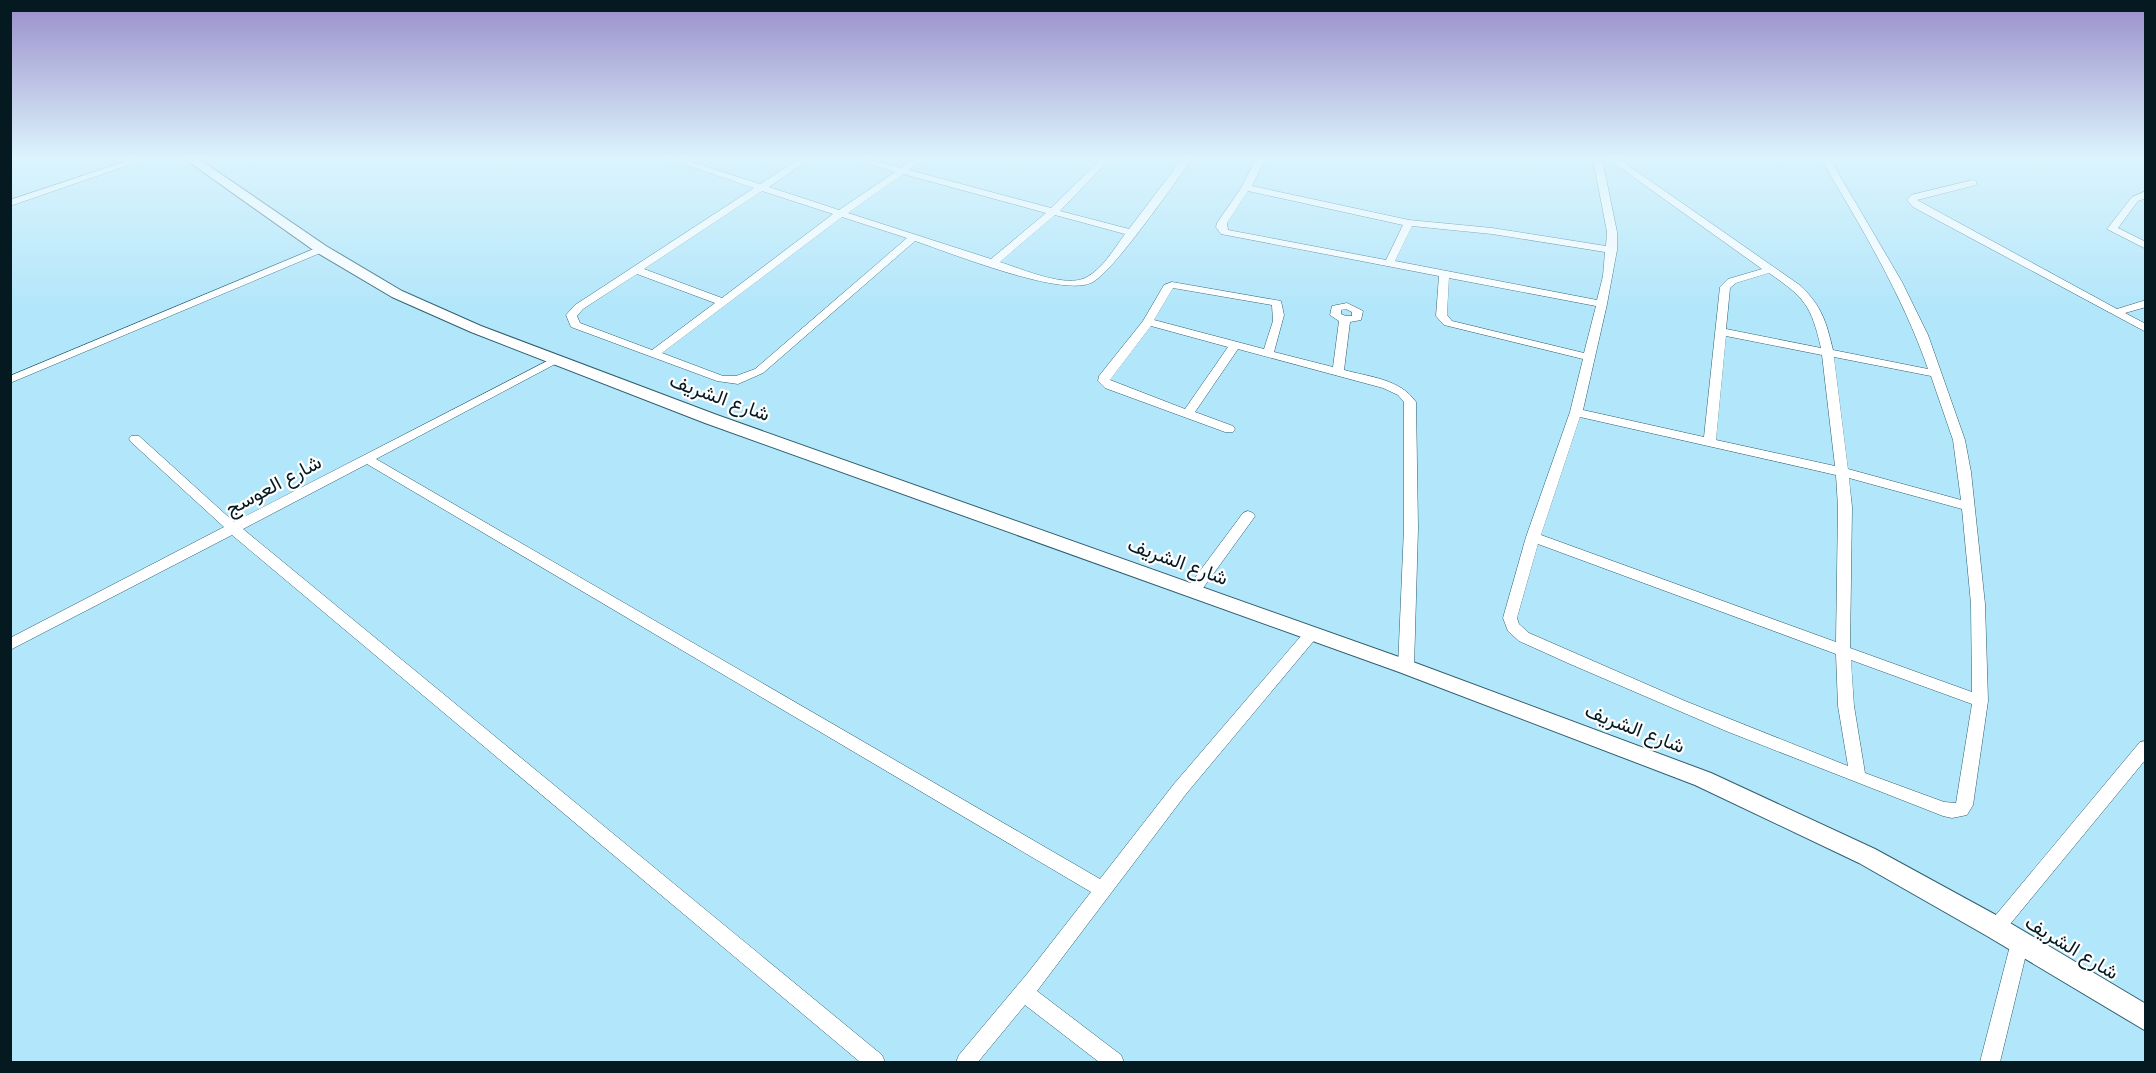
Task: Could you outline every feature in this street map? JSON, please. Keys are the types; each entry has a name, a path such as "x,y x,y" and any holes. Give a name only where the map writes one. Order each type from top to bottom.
{"main road":[{"name":"شارع الشريف","path":"263,209 321,249 397,294 476,329 722,422 1406,667 1703,779 1867,856 2020,942 2145,1019"}],"street":[{"path":"729,209 579,307 571,315 575,325 721,380 738,380 750,376 913,237"},
{"path":"825,209 1058,282 1086,282 1096,276 1148,209"},
{"path":"654,354 847,209"},
{"path":"1043,209 1131,233"},
{"path":"993,263 1056,209"},
{"path":"1232,209 1221,227 1225,232 1602,304"},
{"path":"1344,209 1409,223 1492,231 1612,250"},
{"path":"1608,209 1612,232 1612,250 1602,304 1576,412 1533,537 1510,618 1514,627 1524,637 1601,672 1858,777 1943,809 1961,810 1965,806 1980,701 1978,604 1965,472 1959,440 1922,335 1897,282 1855,209"},
{"path":"1685,209 1797,288 1811,302 1820,319 1828,354 1843,472 1845,507 1843,649 1846,706 1858,777"},
{"path":"1924,209 2145,328"},
{"path":"2126,209 2112,228 2145,246"},
{"path":"1389,264 1409,223"},
{"path":"10,380 321,249"},
{"path":"1710,442 1725,288 1732,281 1772,269"},
{"path":"636,270 724,302"},
{"path":"1443,275 1441,316 1448,323 1588,357"},
{"path":"1229,429 1109,385 1104,381 1106,376 1148,322 1168,287 1172,285 1270,301 1279,307 1268,354"},
{"path":"2116,313 2145,303"},
{"path":"1338,372 1345,320"},
{"path":"1148,322 1387,385 1402,392 1410,402 1411,528 1406,667"},
{"path":"1720,331 1936,374"},
{"path":"1188,414 1234,346"},
{"name":"شارع العوسج","path":"10,645 555,360"},
{"path":"1576,412 1843,472 1968,506"},
{"path":"135,439 233,528 875,1062"},
{"path":"366,458 1102,890"},
{"path":"1193,591 1248,516"},
{"path":"1533,537 1980,701"},
{"path":"966,1062 1024,992 1180,789 1312,633"},
{"path":"1996,928 2145,747"},
{"path":"1990,1062 2020,942"},
{"path":"1024,992 1114,1062"}]}
